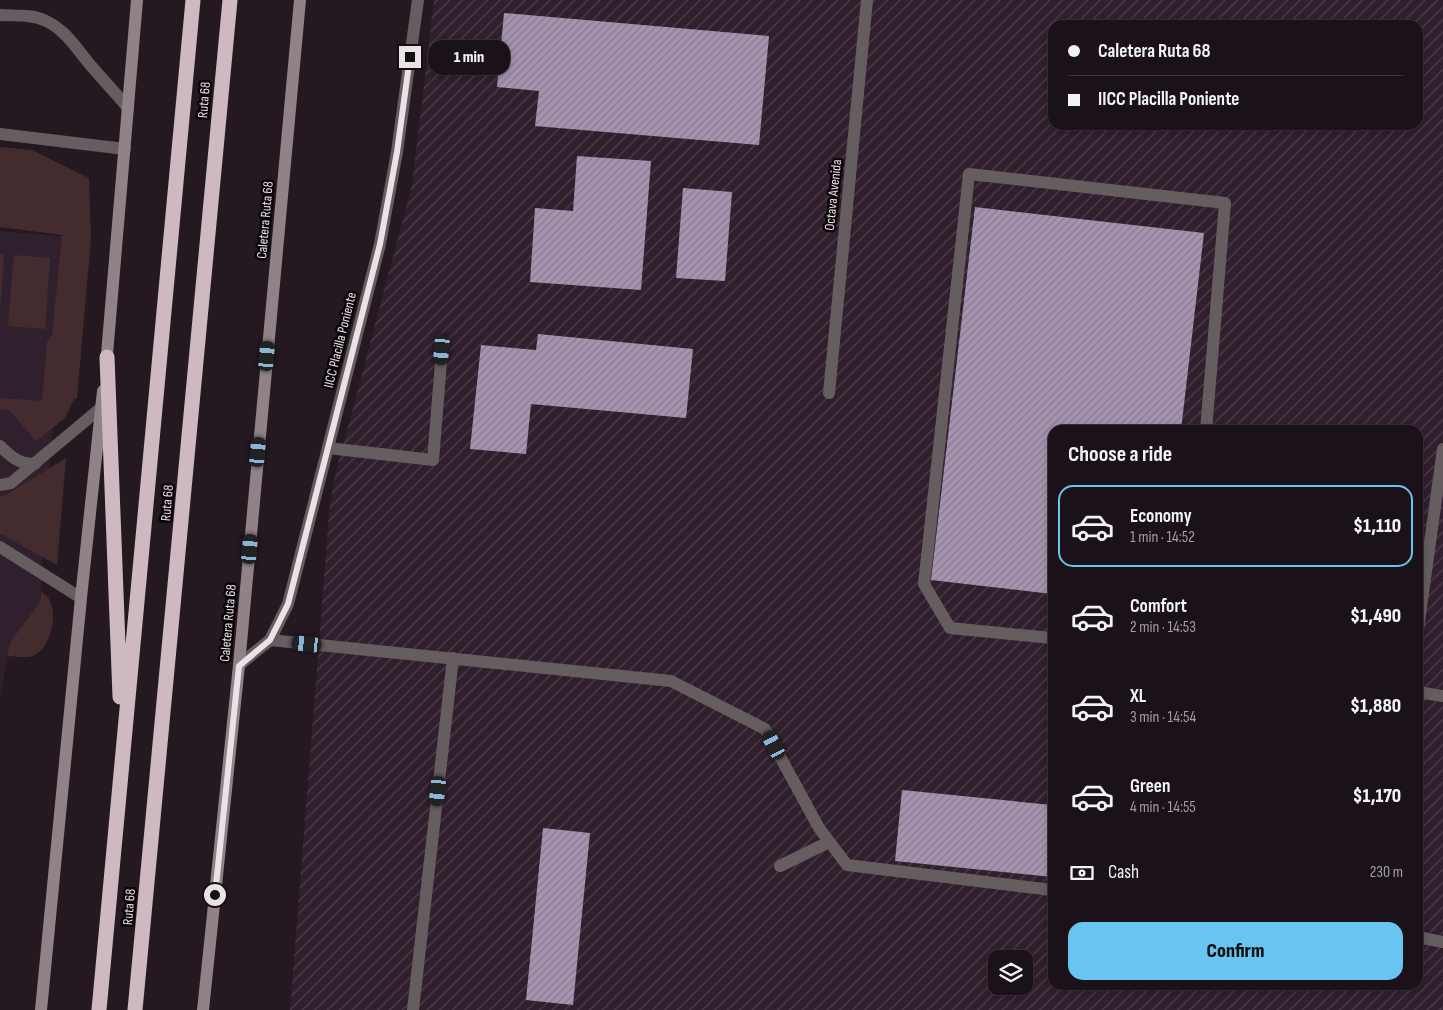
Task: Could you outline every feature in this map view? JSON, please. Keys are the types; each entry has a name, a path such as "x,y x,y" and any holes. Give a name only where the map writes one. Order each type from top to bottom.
{"highway":[{"name":"Ruta 68","path":"99,1010 193,0"},
{"name":"Ruta 68","path":"136,1010 230,0"},
{"path":"107,357 122,758"}],"main road":[{"path":"41,1010 80,598 107,357 138,0"},
{"name":"Caletera Ruta 68","path":"202,1010 239,666 300,0"}],"street":[{"name":"IICC Placilla Poniente","path":"239,666 270,640 288,604 380,244 397,152 418,0"},
{"name":"Octava Avenida","path":"829,393 867,0"},
{"path":"0,15 35,17 46,21 58,29 72,40 87,62 128,108"},
{"path":"0,134 125,148"},
{"path":"1048,638 950,628 924,584 969,174 1226,203 1206,425"},
{"path":"328,448 433,460 442,350"},
{"path":"0,485 11,483 102,407"},
{"path":"0,446 18,461 35,464"},
{"path":"1423,593 1443,449"},
{"path":"0,546 80,598"},
{"path":"270,640 671,681 765,728 819,828 847,865 1048,890"},
{"path":"413,1010 453,658"},
{"path":"1423,693 1443,696"},
{"path":"780,866 829,842"},
{"path":"1423,938 1443,942"}],"shaded area":[{"path":"434,0 1443,0 1443,1010 290,1010 330,502 336,472 412,185"},
{"path":"0,147 32,150 89,178 91,238 77,398 74,399 65,418 36,441 9,410 0,409 0,398 42,401 47,342 52,335 62,235 0,227"},
{"path":"0,231 72,237 49,468 40,602 11,641 0,696"},
{"path":"0,254 4,255 0,311"},
{"path":"14,255 50,258 45,329 8,326"},
{"path":"66,458 57,565 0,535 0,496 4,496"},
{"path":"41,591 52,605 53,621 49,638 41,651 35,655 25,657 7,656 11,641 40,602"}],"building":[{"path":"504,13 769,36 759,145 535,126 539,91 497,87"},
{"path":"577,156 651,161 641,290 530,282 535,208 573,211"},
{"path":"683,188 732,192 725,281 676,278"},
{"path":"975,207 1204,233 1182,425 1048,425 1048,594 931,580"},
{"path":"538,334 693,349 686,418 531,404 526,454 470,449 481,345 536,350"},
{"path":"902,790 1048,805 1048,877 895,861"},
{"path":"543,828 590,833 573,1005 526,1000"}],"route":[{"path":"215,895 239,666 270,640 288,604 380,244 397,152 410,57"}]}
